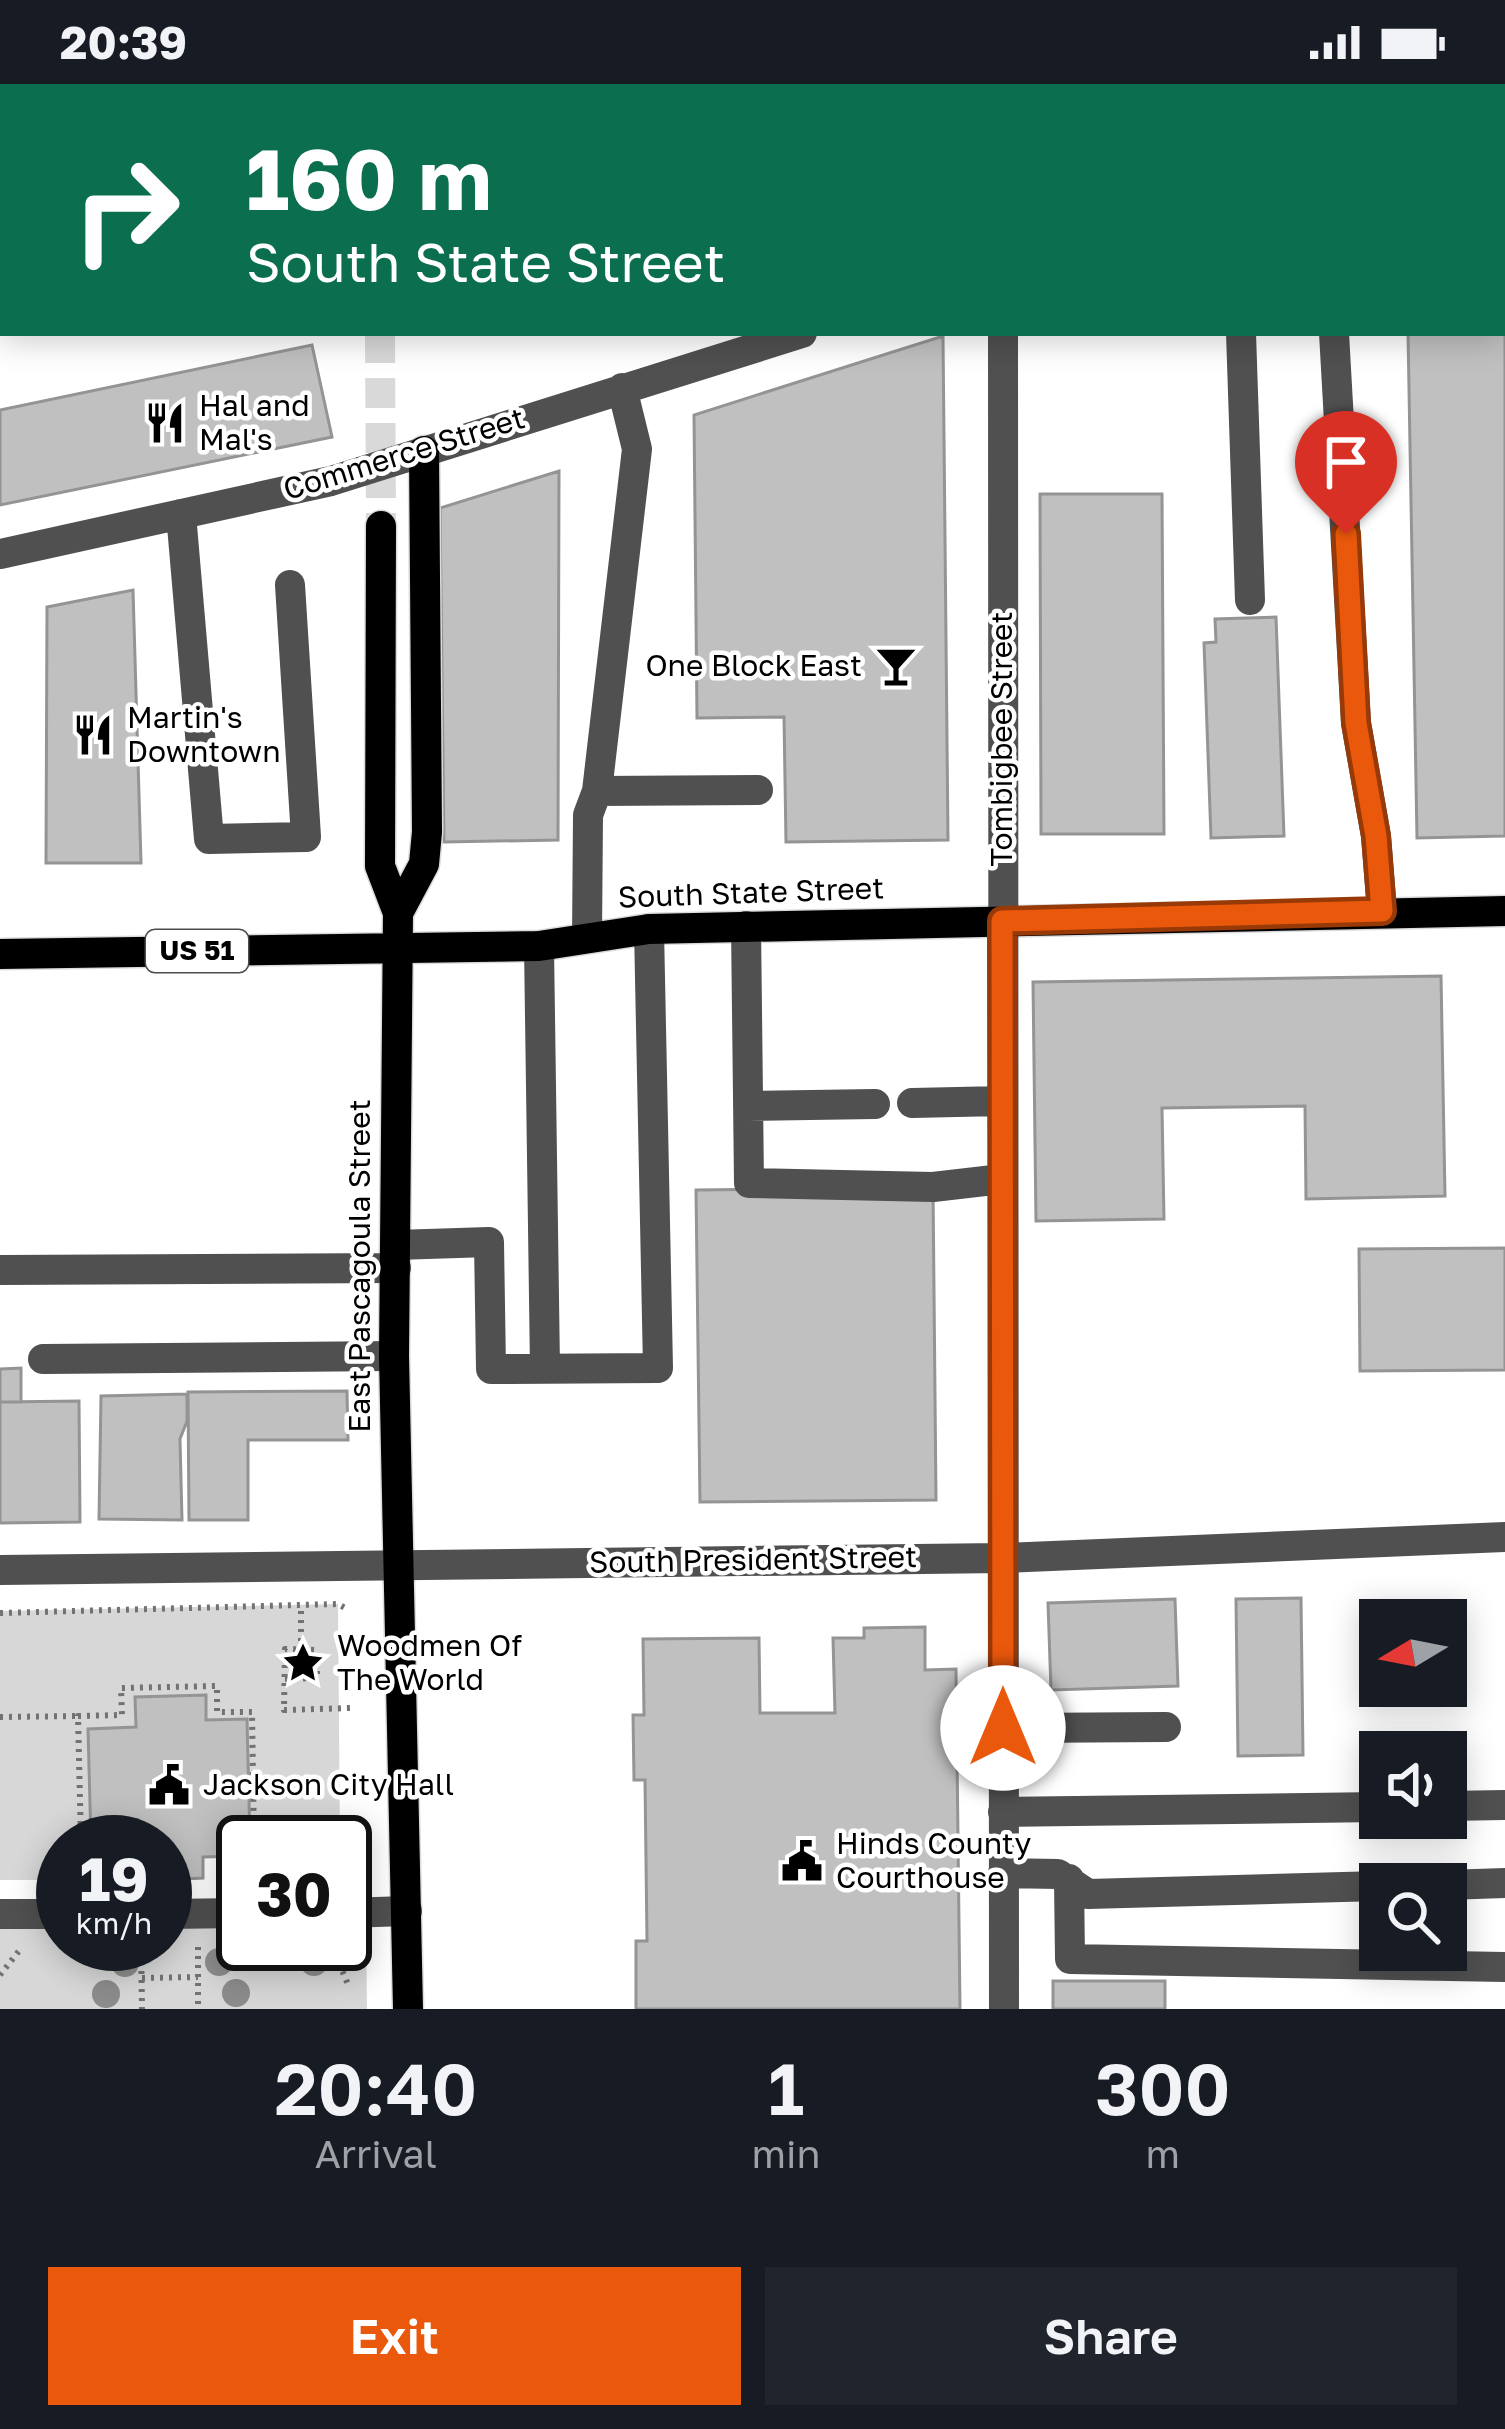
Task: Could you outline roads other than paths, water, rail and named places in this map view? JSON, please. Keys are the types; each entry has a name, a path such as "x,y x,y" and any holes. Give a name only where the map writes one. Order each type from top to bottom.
{"main road":[{"path":"398,914 424,864 427,832 424,451"},
{"name":"East Pascagoula Street","path":"381,526 380,866 398,914 394,948 394,1356 409,2009"},
{"name":"South State Street","path":"0,954 539,946 650,929 1505,911"}],"street":[{"name":"Commerce Street","path":"0,554 331,481 792,336"},
{"name":"Tombigbee Street","path":"1003,336 1004,2009"},
{"path":"1241,336 1250,600"},
{"path":"1334,336 1356,723 1376,836 1382,911"},
{"path":"587,938 587,814 597,791 637,449 622,388"},
{"path":"181,514 209,839 306,837 290,585"},
{"path":"597,791 758,790"},
{"path":"746,926 749,1183 932,1187 1002,1179"},
{"path":"0,1270 396,1256 489,1242 490,1369 658,1368 650,929"},
{"path":"539,946 545,1368"},
{"path":"912,1103 1002,1101"},
{"path":"748,1106 875,1103"},
{"path":"43,1360 394,1356"},
{"name":"South President Street","path":"0,1570 1002,1558 1505,1537"},
{"path":"1003,1728 1166,1727"},
{"path":"1467,1806 1505,1805"},
{"path":"1003,1812 1359,1807"},
{"path":"1003,1873 1045,1872 1069,1879 1088,1894 1359,1887"},
{"path":"1069,1879 1070,1959 1505,1967"},
{"path":"1467,1884 1505,1883"},
{"path":"372,1912 407,1911"},
{"path":"0,1914 36,1914"}],"tunnel":[{"path":"380,336 381,526"}],"place":[{"name":"Hal and Mal's","path":"165,423"},
{"name":"One Block East","path":"896,666"},
{"name":"Martin's Downtown","path":"93,735"},
{"name":"Woodmen Of The World","path":"303,1663"},
{"name":"Jackson City Hall","path":"169,1785"},
{"name":"Hinds County Courthouse","path":"802,1861"}]}
